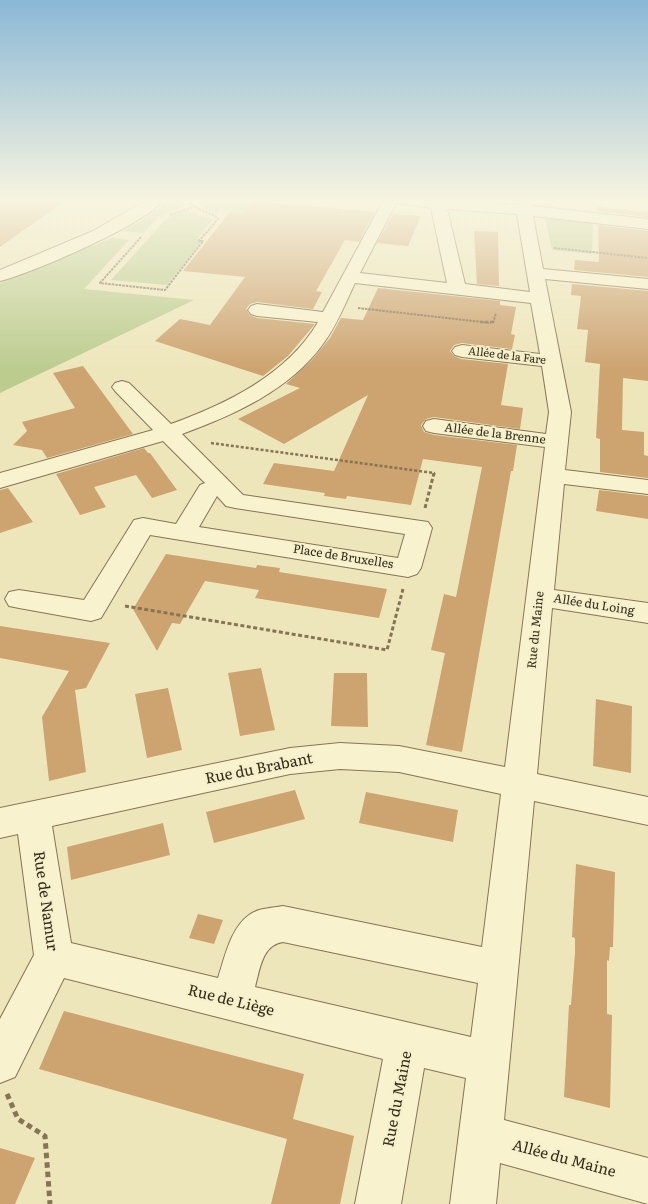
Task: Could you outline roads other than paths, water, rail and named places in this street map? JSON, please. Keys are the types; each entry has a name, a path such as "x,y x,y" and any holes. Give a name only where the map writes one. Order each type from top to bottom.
{"street":[{"path":"0,276 48,257"},
{"path":"0,481 175,439 243,400 281,376 310,347 332,312 360,257"},
{"path":"450,257 457,289"},
{"name":"Rue du Maine","path":"473,1204 560,412 533,257"},
{"path":"535,273 648,284"},
{"path":"349,277 539,298"},
{"path":"257,310 332,312"},
{"name":"Allée de la Fare","path":"462,351 552,361"},
{"path":"122,387 221,486 208,490 184,533"},
{"name":"Allée de la Brenne","path":"434,426 557,442"},
{"path":"553,476 648,487"},
{"name":"Place de Bruxelles","path":"19,599 91,611 143,526 408,568 419,528 235,501 221,486"},
{"name":"Allée du Loing","path":"540,597 648,613"},
{"name":"Rue du Brabant","path":"16,821 280,763 322,757 368,756 399,759 648,810"},
{"name":"Rue de Namur","path":"2,1074 54,957 16,821"},
{"path":"230,1000 250,941 263,927 283,924 499,969"},
{"name":"Rue de Liège","path":"54,957 407,1044"},
{"name":"Rue du Maine","path":"378,1204 407,1044 489,1062"},
{"name":"Allée du Maine","path":"480,1136 648,1181"}]}
